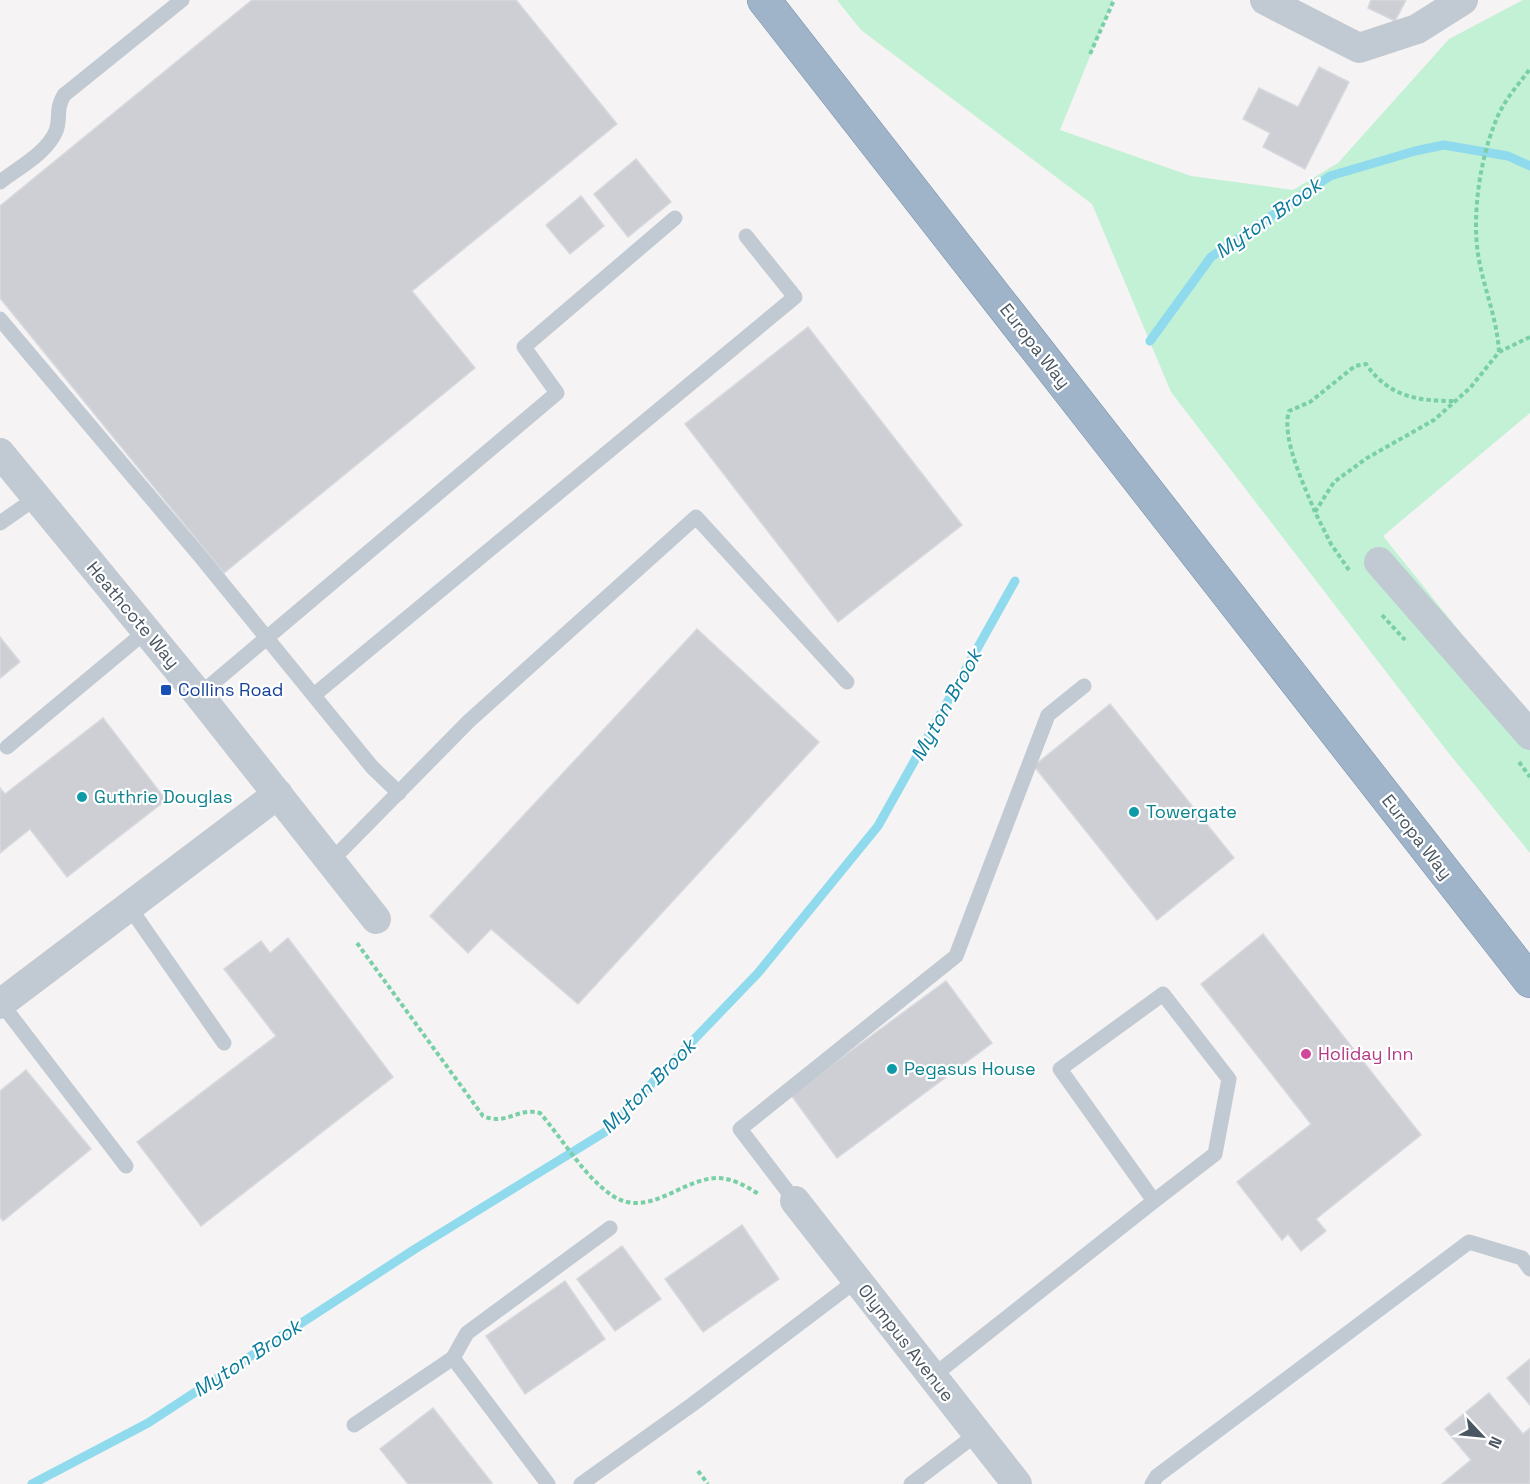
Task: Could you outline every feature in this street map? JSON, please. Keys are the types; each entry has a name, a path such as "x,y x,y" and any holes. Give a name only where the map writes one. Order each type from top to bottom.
{"highway":[{"name":"Europa Way","path":"764,0 1530,981"},
{"name":"Europa Way","path":"1305,694 1494,915 1530,953"}],"street":[{"path":"1264,0 1359,48 1417,29 1463,0"},
{"name":"Heathcote Way","path":"0,453 199,695 332,860 376,919"},
{"path":"1379,562 1523,746"},
{"path":"1,1004 278,794"},
{"name":"Olympus Avenue","path":"795,1201 1017,1484"}],"lane":[{"path":"0,182 47,146 53,138 58,127 57,106 64,95 182,0"},
{"path":"199,695 556,393 524,347 675,218"},
{"path":"314,696 795,297 746,236"},
{"path":"0,319 266,636 372,767 399,793"},
{"path":"0,523 36,498"},
{"path":"332,860 469,721 696,518 847,682"},
{"path":"7,747 145,632"},
{"path":"795,1201 740,1129 956,956 1048,715 1084,686"},
{"path":"130,908 224,1043"},
{"path":"933,1376 1215,1154 1229,1079 1163,994 1060,1069 1154,1201"},
{"path":"1,1004 126,1166"},
{"path":"354,1425 453,1358 467,1334 610,1228"},
{"path":"1152,1484 1157,1476 1469,1242 1522,1258 1530,1269"},
{"path":"581,1484 693,1404 857,1280"},
{"path":"453,1358 548,1484"},
{"path":"911,1484 978,1433"}],"path":[{"path":"1090,54 1114,0"},
{"path":"1499,352 1497,328 1478,254 1476,230 1479,187 1495,123 1508,97 1530,69"},
{"path":"1315,512 1334,482 1367,458 1434,420 1456,401 1499,352 1530,337"},
{"path":"1352,574 1330,544 1315,512 1286,423 1289,411 1310,402 1355,366 1366,364 1386,386 1410,398 1456,401"},
{"path":"1378,608 1397,634 1406,641"},
{"path":"1523,746 1530,777"},
{"path":"353,938 483,1116 494,1121 526,1112 540,1113 598,1185 627,1203 640,1203 718,1178 748,1187 767,1199 795,1201"},
{"path":"698,1471 708,1484"}],"green space":[{"path":"837,0 1113,0 1060,130 1191,176 1293,190 1338,163 1449,39 1523,0 1530,0 1530,413 1383,536 1530,719 1530,853 1447,751 1171,392 1092,204 861,30"}],"building":[{"path":"252,0 516,0 617,124 412,291 475,368 224,573 0,298 0,206"},
{"path":"1371,0 1406,0 1395,21 1368,8"},
{"path":"1319,67 1349,82 1305,169 1263,147 1270,133 1243,119 1259,88 1298,107"},
{"path":"636,159 671,202 628,237 594,194"},
{"path":"581,196 604,226 570,254 546,225"},
{"path":"808,327 962,525 838,622 685,424"},
{"path":"697,629 819,742 578,1004 491,929 468,953 430,916"},
{"path":"0,637 20,662 0,678"},
{"name":"Towergate","path":"1110,704 1234,858 1157,920 1034,766"},
{"name":"Guthrie Douglas","path":"103,718 166,800 67,877 30,829 0,853 0,788 5,794"},
{"name":"Holiday Inn","path":"1263,934 1421,1135 1316,1219 1326,1231 1301,1251 1288,1234 1282,1240 1237,1182 1311,1124 1201,984"},
{"path":"288,938 393,1077 201,1226 137,1142 276,1036 224,969 261,941 270,953"},
{"name":"Pegasus House","path":"946,981 992,1043 837,1158 791,1095"},
{"path":"26,1070 91,1149 3,1221 0,1217 0,1091"},
{"path":"742,1225 779,1279 703,1332 665,1279"},
{"path":"622,1246 661,1299 615,1331 577,1279"},
{"path":"565,1281 605,1339 525,1394 486,1336"},
{"path":"1530,1359 1530,1405 1507,1378"},
{"path":"1489,1393 1523,1434 1530,1428 1530,1484 1442,1484 1471,1460 1445,1429"},
{"path":"433,1408 492,1483 408,1484 380,1449"}],"waterway":[{"name":"Myton Brook","path":"1150,341 1211,257 1330,176 1415,151 1444,145 1508,156 1530,166"},
{"name":"Myton Brook","path":"32,1484 148,1423 415,1249 605,1132 758,973 878,826 1015,581"}],"place":[{"name":"Collins Road","path":"166,690"},
{"name":"Guthrie Douglas","path":"82,797"},
{"name":"Towergate","path":"1134,812"},
{"name":"Holiday Inn","path":"1306,1054"},
{"name":"Pegasus House","path":"892,1069"}]}
